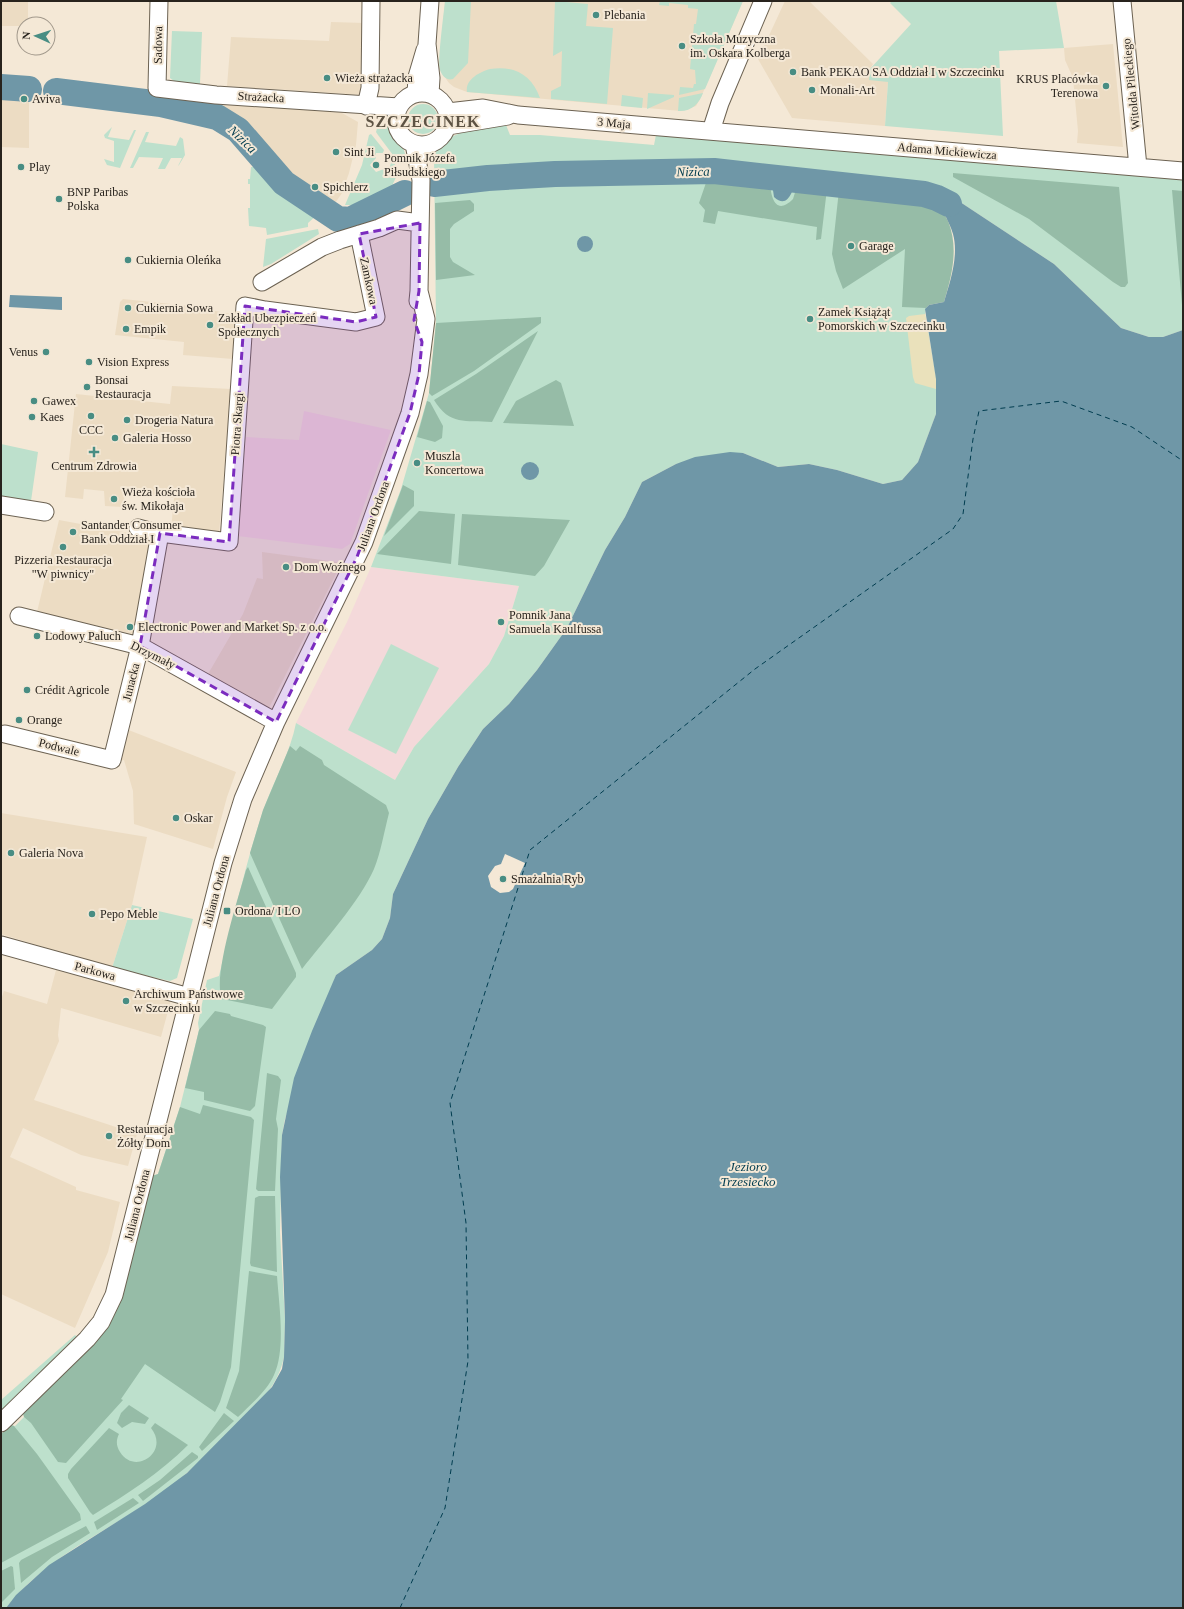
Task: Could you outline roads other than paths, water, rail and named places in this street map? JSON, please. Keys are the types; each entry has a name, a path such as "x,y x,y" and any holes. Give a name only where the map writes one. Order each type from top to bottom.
{"street":[{"name":"Sadowa","path":"157,88 159,1"},
{"path":"366,106 370,88 371,1"},
{"path":"423,94 431,78 427,44 430,1"},
{"path":"710,131 720,103 763,1"},
{"name":"Witolda Pileckiego","path":"1122,1 1138,167"},
{"name":"Strażacka","path":"157,88 216,95 366,106 398,114"},
{"path":"423,94 441,101 448,119 444,134 438,140 422,144 401,135 398,114 403,101 423,94"},
{"name":"3 Maja","path":"448,119 518,114 710,131"},
{"name":"Adama Mickiewicza","path":"710,131 1183,171"},
{"name":"Juliana Ordona","path":"1,1423 87,1338 101,1322 110,1305 223,863 243,799 276,722 364,542 410,413 419,374 422,342 414,320 419,291 422,144"},
{"path":"262,282 322,247 379,228 397,220 420,223"},
{"name":"Zamkowa","path":"246,306 265,310 356,322 376,317 359,234"},
{"name":"Piotra Skargi","path":"160,533 228,542 246,306"},
{"path":"1,505 45,512"},
{"path":"138,528 160,533"},
{"name":"Junacka","path":"112,760 140,646 160,533"},
{"name":"Drzymały","path":"19,616 140,646 276,722"},
{"name":"Podwale","path":"5,734 112,760"},
{"name":"Parkowa","path":"1,946 189,997"}],"water":[{"path":"771,177 796,180 789,197 786,200 779,200 774,197"},
{"name":"Jezioro Trzesiecko","path":"954,198 1054,264 1121,328 1149,337 1163,337 1183,330 1183,1608 6,1608 16,1595 49,1565 145,1504 187,1473 272,1387 282,1369 284,1357 285,1320 280,1177 282,1135 294,1078 312,1031 336,975 372,950 382,939 390,918 393,894 428,819 458,767 483,729 509,704 537,670 567,628 605,550 625,517 642,482 676,464 695,457 730,452 743,453 778,467 809,464 837,470 883,484 902,480 918,462 936,414 936,379 925,309 929,305 944,302 951,277 955,242 943,211"},
{"path":"585,236 592,241 593,244 588,251 585,252 578,247 577,244 582,237"},
{"path":"10,295 62,297 62,310 9,307"},
{"path":"530,462 536,465 539,471 536,477 530,480 524,477 521,471 524,465"}],"waterway":[{"name":"Nizica","path":"1,87 29,89"},
{"name":"Nizica","path":"56,91 161,104 217,117 238,130 284,183 338,219 350,220 405,193"},
{"name":"Nizica","path":"434,184 488,178 555,174 714,171 924,194 949,204"}],"place":[{"name":"Plebania","path":"596,15"},
{"name":"Szkoła Muzyczna im. Oskara Kolberga","path":"682,46"},
{"name":"Bank PEKAO SA Oddział I w Szczecinku","path":"793,72"},
{"name":"Wieża strażacka","path":"327,78"},
{"name":"KRUS Placówka Terenowa","path":"1106,86"},
{"name":"Monali-Art","path":"812,90"},
{"name":"Aviva","path":"24,99"},
{"name":"Sint Ji","path":"336,152"},
{"name":"Pomnik Józefa Piłsudskiego","path":"376,165"},
{"name":"Play","path":"21,167"},
{"name":"Spichlerz","path":"315,187"},
{"name":"BNP Paribas Polska","path":"59,199"},
{"name":"Garage","path":"851,246"},
{"name":"Cukiernia Oleńka","path":"128,260"},
{"name":"Cukiernia Sowa","path":"128,308"},
{"name":"Zamek Książąt Pomorskich w Szczecinku","path":"810,319"},
{"name":"Zakład Ubezpieczeń Społecznych","path":"210,325"},
{"name":"Empik","path":"126,329"},
{"name":"Venus","path":"46,352"},
{"name":"Vision Express","path":"89,362"},
{"name":"Bonsai Restauracja","path":"87,387"},
{"name":"Gawex","path":"34,401"},
{"name":"CCC","path":"91,416"},
{"name":"Kaes","path":"32,417"},
{"name":"Drogeria Natura","path":"127,420"},
{"name":"Galeria Hosso","path":"115,438"},
{"name":"Centrum Zdrowia","path":"94,452"},
{"name":"Muszla Koncertowa","path":"417,463"},
{"name":"Wieża kościoła św. Mikołaja","path":"114,499"},
{"name":"Santander Consumer Bank Oddział I","path":"73,532"},
{"name":"Pizzeria Restauracja \"W piwnicy\"","path":"63,547"},
{"name":"Dom Woźnego","path":"286,567"},
{"name":"Pomnik Jana Samuela Kaulfussa","path":"501,622"},
{"name":"Electronic Power and Market Sp. z o.o.","path":"130,627"},
{"name":"Lodowy Paluch","path":"37,636"},
{"name":"Crédit Agricole","path":"27,690"},
{"name":"Orange","path":"19,720"},
{"name":"Oskar","path":"176,818"},
{"name":"Galeria Nova","path":"11,853"},
{"name":"Smażalnia Ryb","path":"503,879"},
{"name":"Ordona/ I LO","path":"227,911"},
{"name":"Pepo Meble","path":"92,914"},
{"name":"Archiwum Państwowe w Szczecinku","path":"126,1001"},
{"name":"Restauracja Żółty Dom","path":"109,1136"}],"district":[{"name":"SZCZECINEK","path":"423,121"}]}
